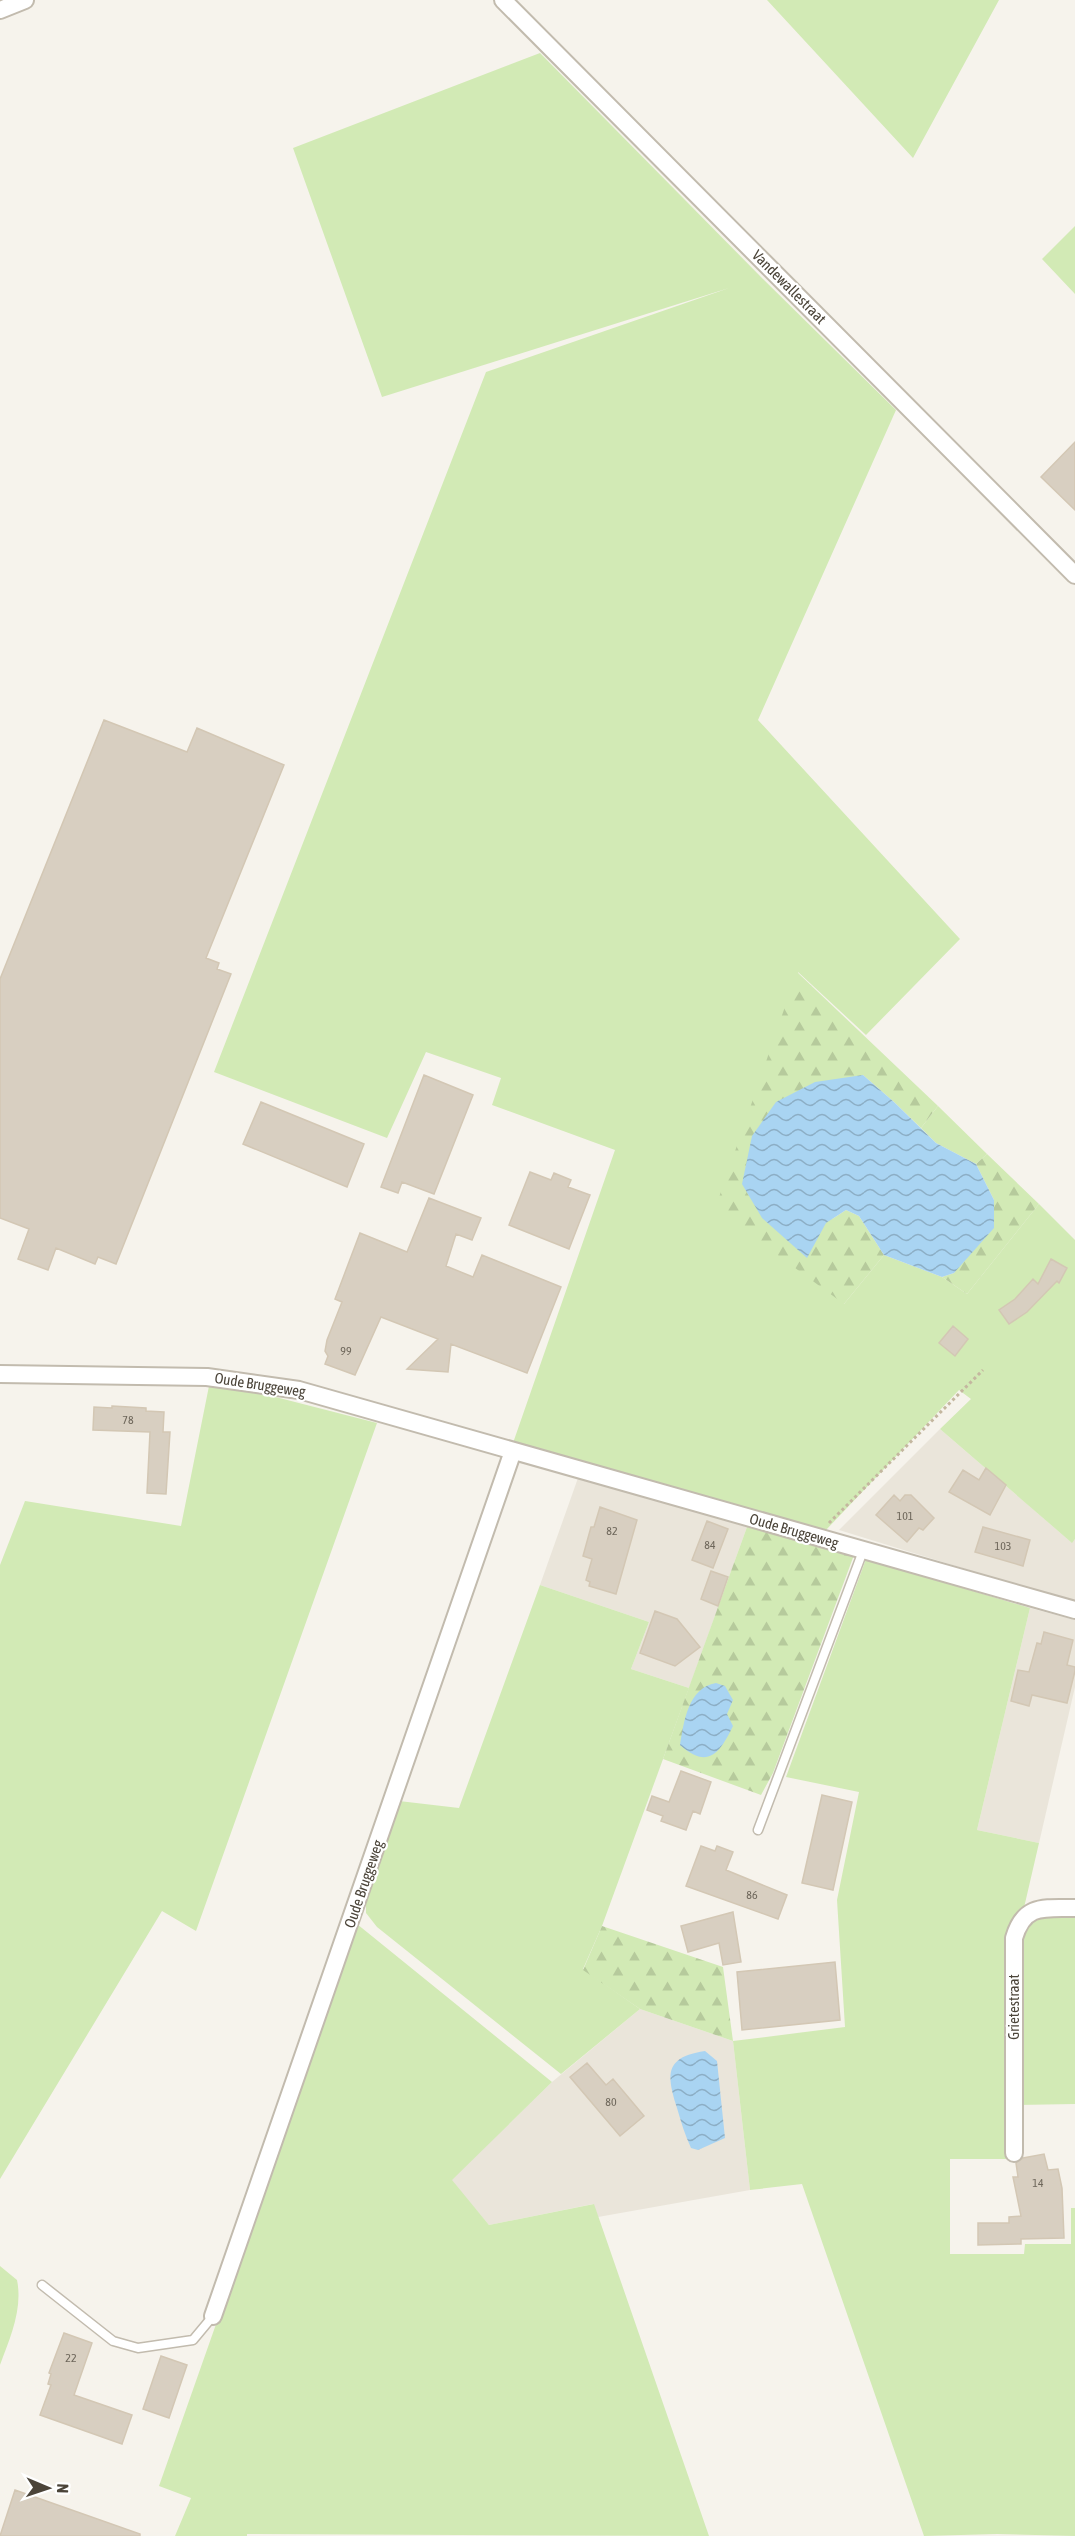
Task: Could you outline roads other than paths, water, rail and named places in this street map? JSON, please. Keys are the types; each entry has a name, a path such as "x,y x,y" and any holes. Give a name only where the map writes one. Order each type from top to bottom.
{"street":[{"path":"0,10 24,0"},
{"name":"Vandewallestraat","path":"503,0 1075,575"},
{"name":"Oude Bruggeweg","path":"0,1374 176,1376 250,1382 299,1390 814,1538 1075,1610"},
{"name":"Oude Bruggeweg","path":"213,2316 513,1451"},
{"name":"Grietestraat","path":"1014,2153 1014,1938 1019,1922 1027,1913 1051,1908 1075,1908"}],"lane":[{"path":"758,1830 862,1551"},
{"path":"42,2285 113,2341 138,2348 193,2340 213,2316"}],"water":[{"path":"863,1075 936,1143 976,1164 994,1200 994,1228 954,1273 942,1277 884,1255 859,1216 846,1210 826,1223 807,1258 762,1218 742,1184 752,1136 776,1102 815,1082"},
{"path":"716,1683 725,1686 733,1700 727,1714 733,1726 718,1750 706,1757 698,1756 680,1745 683,1726 693,1698 699,1691"},
{"path":"705,2051 717,2061 725,2138 698,2150 691,2148 685,2133 673,2096 670,2077 672,2069 682,2058"}]}
